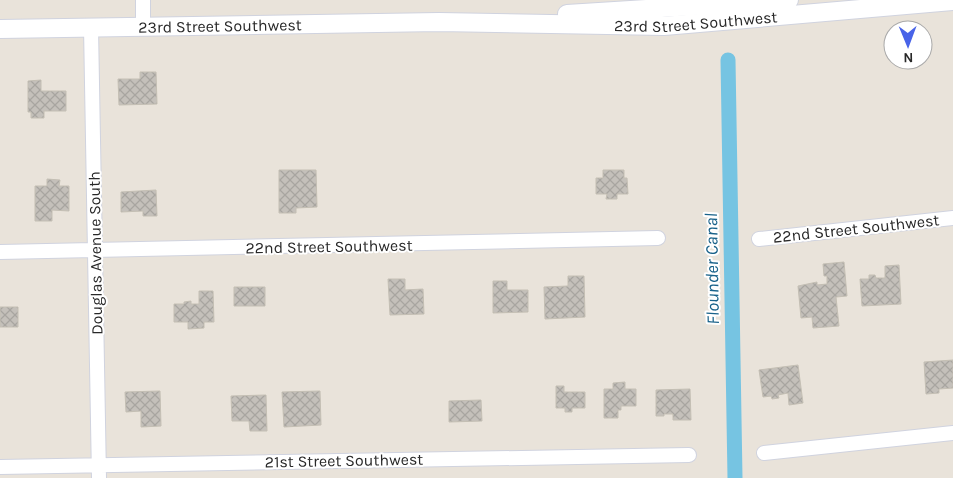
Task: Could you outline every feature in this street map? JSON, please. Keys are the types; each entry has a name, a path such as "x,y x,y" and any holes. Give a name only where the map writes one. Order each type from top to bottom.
{"street":[{"path":"143,0 143,26"},
{"name":"23rd Street Southwest","path":"439,22 789,0"},
{"name":"23rd Street Southwest","path":"0,29 439,22 664,26 953,1"},
{"name":"Douglas Avenue South","path":"91,27 99,471"},
{"name":"22nd Street Southwest","path":"760,238 953,218"},
{"name":"22nd Street Southwest","path":"0,252 658,238"},
{"path":"764,452 953,433"},
{"name":"21st Street Southwest","path":"0,467 99,471 689,455"}],"building":[{"path":"140,72 156,72 157,104 119,105 118,79 140,79"},
{"path":"41,80 41,91 66,91 66,111 44,111 44,118 31,118 31,112 28,112 28,81"},
{"path":"279,170 316,170 317,207 296,208 296,213 279,213"},
{"path":"603,170 624,170 624,178 627,178 628,194 617,194 617,199 606,199 607,194 596,194 596,178 603,178"},
{"path":"47,179 60,180 59,186 69,186 69,211 52,210 52,221 35,221 35,186 47,186"},
{"path":"156,190 157,216 143,216 143,211 121,212 121,192"},
{"path":"844,262 847,296 836,297 839,326 813,328 812,317 801,318 798,286 817,282 817,285 827,284 827,276 824,276 823,264"},
{"path":"899,265 901,304 862,306 860,279 869,279 869,275 875,275 876,278 885,278 885,266"},
{"path":"568,276 584,276 585,317 545,319 544,287 568,286"},
{"path":"388,279 405,279 405,290 423,289 424,314 390,315"},
{"path":"493,281 507,281 507,290 528,290 528,312 493,313"},
{"path":"234,287 265,287 265,306 234,306"},
{"path":"199,291 213,291 214,322 204,322 204,328 188,329 188,322 174,322 174,304 184,304 184,302 191,301 191,304 199,304"},
{"path":"0,307 18,307 18,327 0,327"},
{"path":"953,360 953,388 939,389 939,393 926,394 924,362"},
{"path":"798,365 803,403 789,405 788,393 778,395 779,398 763,397 759,370"},
{"path":"625,382 625,389 636,389 636,406 621,406 621,410 618,410 618,418 604,418 604,389 613,389 613,383"},
{"path":"556,386 564,386 564,392 585,392 585,408 572,408 572,412 565,412 565,408 556,408"},
{"path":"690,389 691,420 673,420 673,414 656,416 656,390"},
{"path":"160,391 161,426 141,427 141,411 126,412 125,392"},
{"path":"320,391 321,425 284,427 282,392"},
{"path":"266,395 267,431 250,431 249,421 232,421 231,396"},
{"path":"481,400 482,421 449,422 449,401"}],"waterway":[{"name":"Flounder Canal","path":"728,60 735,478"}]}
